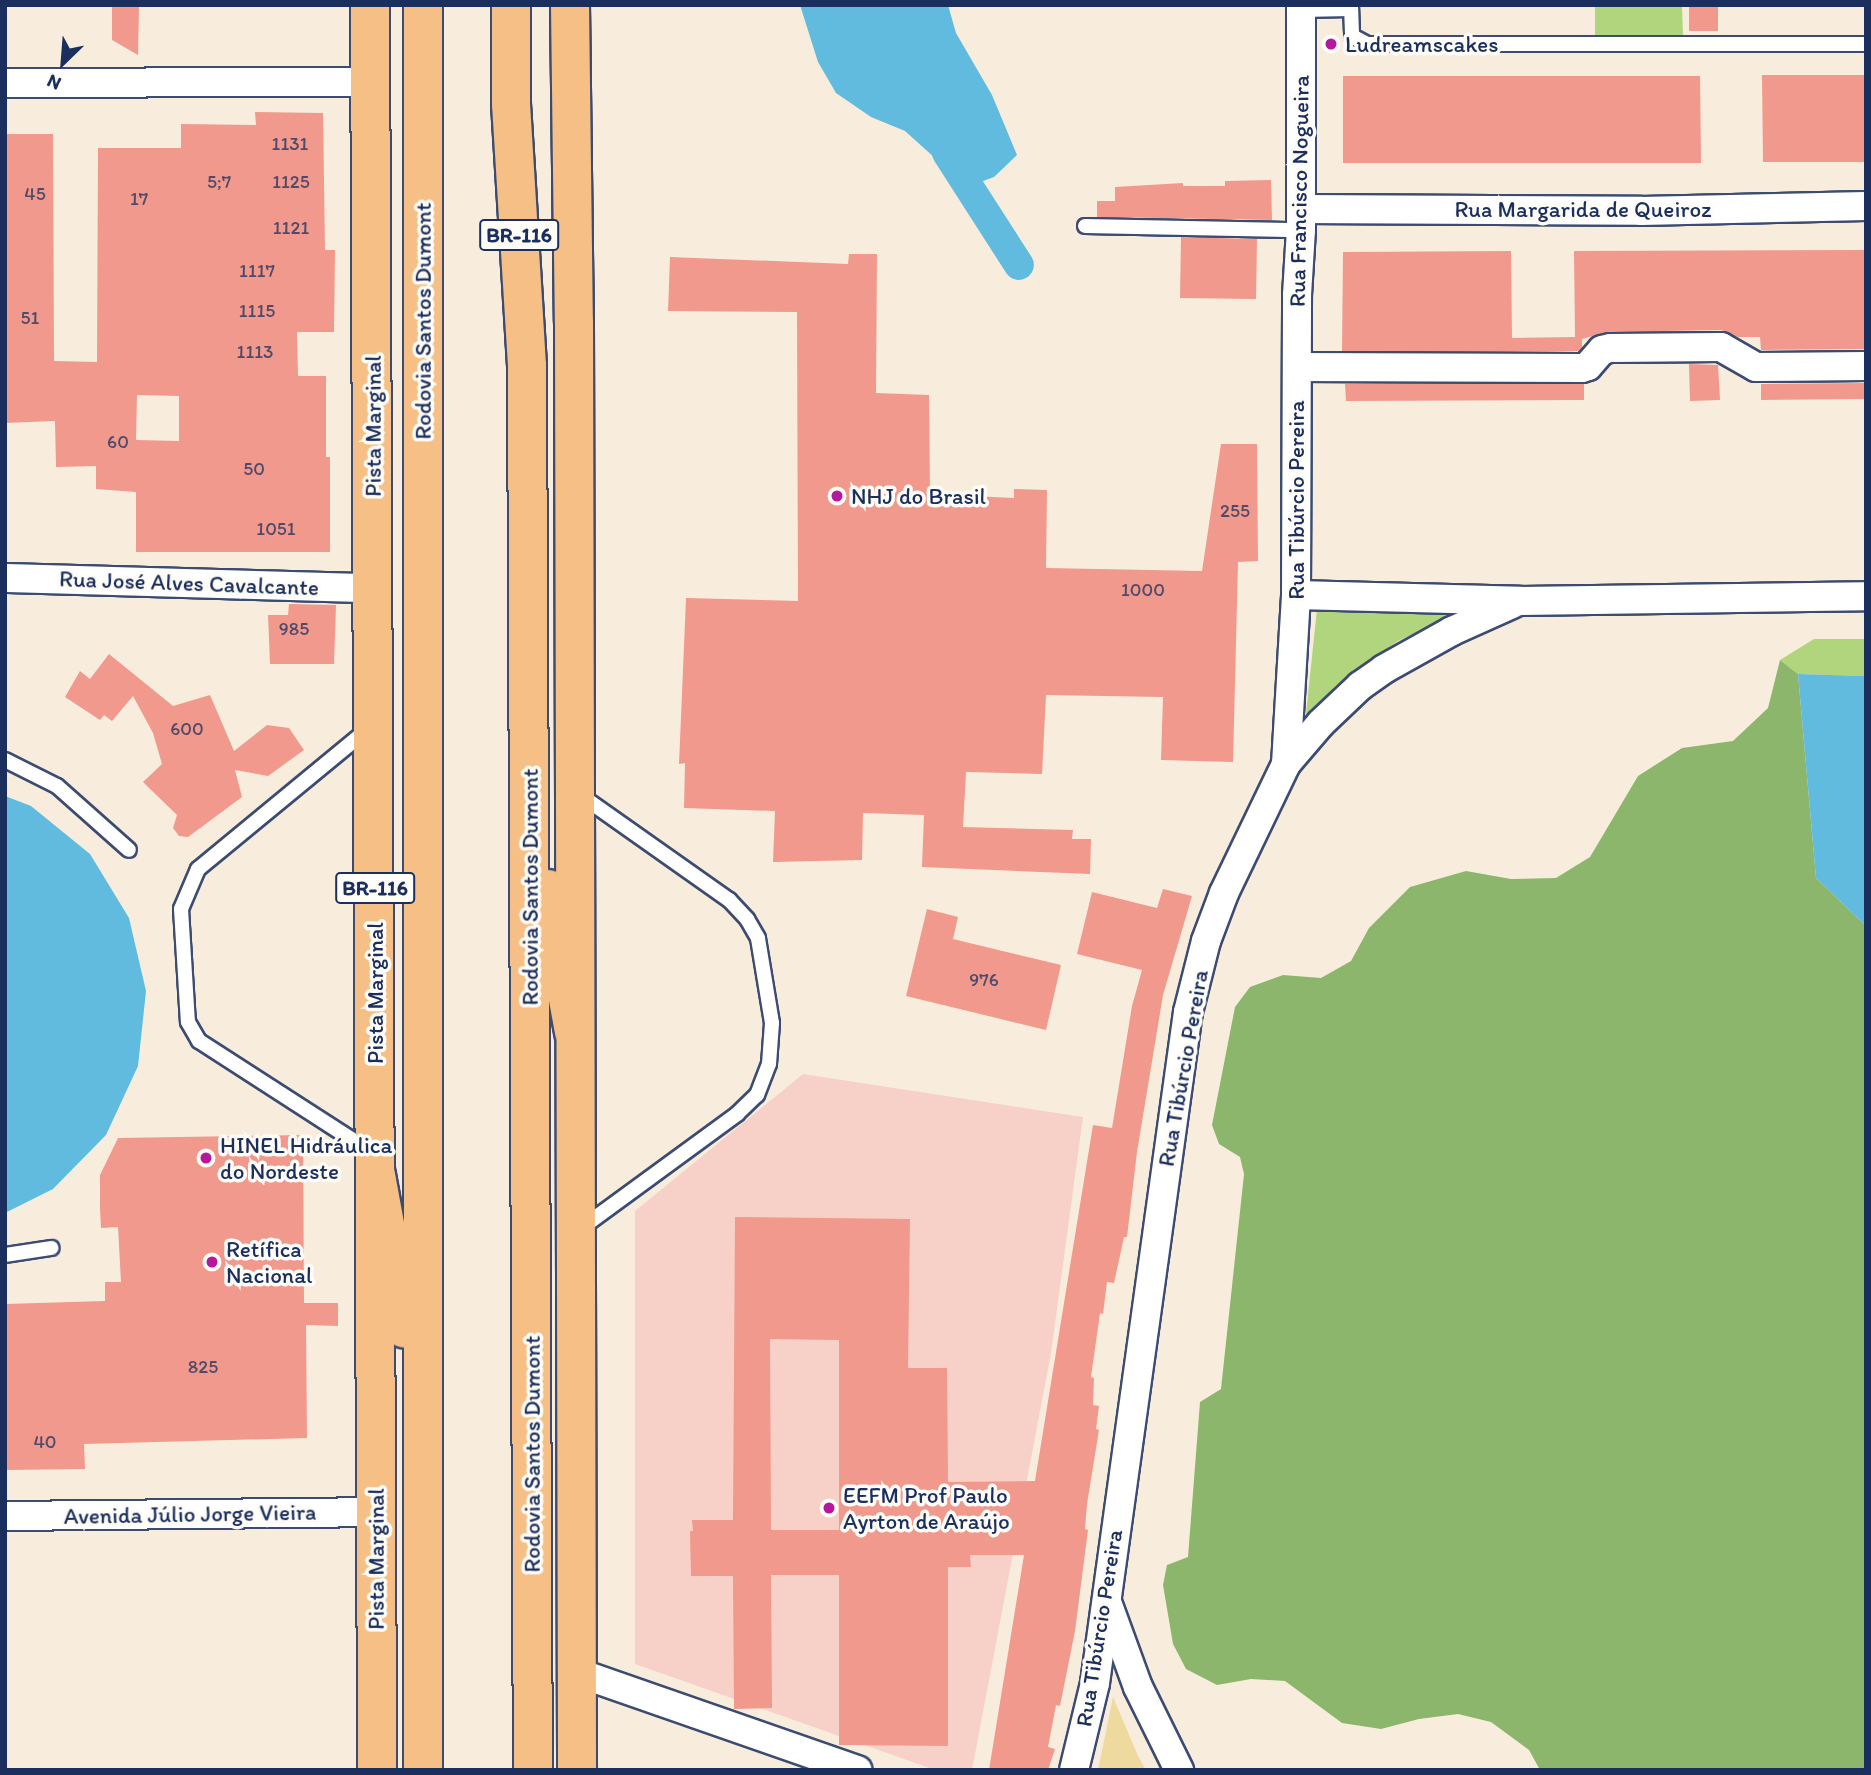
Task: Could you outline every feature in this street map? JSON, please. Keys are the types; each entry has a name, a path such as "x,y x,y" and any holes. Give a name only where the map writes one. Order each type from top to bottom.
{"main road":[{"name":"Pista Marginal","path":"370,5 375,723 377,1770"},
{"name":"Rodovia Santos Dumont","path":"423,5 423,1770"},
{"name":"Rodovia Santos Dumont","path":"511,5 511,104 527,366 533,1770"},
{"path":"511,104 527,5"},
{"name":"BR-116","path":"569,5 574,322 577,1770"},
{"path":"530,793 574,1032"},
{"path":"376,1165 421,1424"}],"street":[{"name":"Rua Francisco Nogueira","path":"1297,372 1301,219 1301,8"},
{"path":"5,83 370,82"},
{"name":"Rua Margarida de Queiroz","path":"1301,219 1866,205"},
{"path":"1297,372 1582,368 1588,366 1602,350 1611,348 1721,348 1735,352 1743,361 1756,367 1866,366"},
{"name":"Rua Tibúrcio Pereira","path":"1074,1770 1095,1683 1188,1012 1206,942 1224,893 1286,764 1296,595 1297,372"},
{"name":"Rua José Alves Cavalcante","path":"5,578 374,588"},
{"path":"1296,595 1520,601 1866,596"},
{"path":"1286,764 1321,723 1360,686 1384,669 1452,631 1520,601"},
{"name":"Avenida Júlio Jorge Vieira","path":"5,1516 375,1512"},
{"path":"1105,1597 1138,1688 1179,1770"},
{"path":"576,1672 857,1770"}],"lane":[{"path":"1301,8 1351,7 1352,36 1367,44 1866,44"},
{"path":"1085,226 1301,219"},
{"path":"375,723 198,869 181,909 188,1022 199,1041 376,1165"},
{"path":"5,760 57,786 128,850"},
{"path":"574,791 730,900 747,919 758,937 772,1023 769,1064 757,1095 737,1114 576,1232"},
{"path":"5,1255 51,1248"}],"shaded area":[{"name":"EEFM Prof Paulo Ayrton de Araújo","path":"803,1074 1083,1117 1051,1353 972,1770 935,1770 635,1664 635,1211"}],"green space":[{"path":"1595,5 1682,5 1683,36 1595,37"},
{"path":"1467,608 1398,641 1362,666 1335,686 1305,723 1317,609"},
{"path":"1814,639 1866,639 1866,686 1863,676 1798,674 1780,660"},
{"path":"1780,660 1798,674 1816,878 1866,926 1866,1770 1540,1770 1529,1750 1491,1722 1458,1714 1419,1719 1381,1729 1342,1723 1285,1681 1251,1679 1217,1685 1186,1669 1173,1644 1163,1585 1167,1565 1188,1557 1200,1402 1221,1389 1244,1174 1240,1157 1219,1144 1212,1125 1235,1007 1250,987 1283,975 1321,978 1351,961 1369,928 1410,887 1466,871 1511,879 1556,878 1590,857 1638,776 1682,748 1733,741 1768,708"}],"sand":[{"path":"1113,1697 1138,1756 1146,1770 1098,1770"}],"water":[{"path":"800,5 948,5 956,33 992,95 1017,155 994,177 967,187 905,131 871,117 836,93 818,62"},
{"path":"1798,674 1864,676 1866,926 1816,878"},
{"path":"5,796 31,806 90,854 129,918 146,991 138,1066 106,1135 53,1189 5,1213"}],"building":[{"path":"112,5 139,5 138,55 112,40"},
{"path":"1689,5 1718,5 1718,31 1689,31"},
{"path":"1762,75 1866,75 1866,162 1763,162"},
{"path":"1343,76 1700,76 1701,163 1343,163"},
{"path":"255,112 323,113 325,250 335,250 334,332 297,332 298,376 326,376 326,457 330,457 330,552 136,552 136,492 96,489 96,466 56,467 55,421 5,423 5,134 53,134 54,361 97,362 98,148 181,148 181,124 256,125","holes":["137,395 179,396 179,441 136,440"]},
{"path":"1271,180 1272,220 1097,217 1097,201 1115,201 1115,187 1183,183 1183,186 1225,186 1225,181"},
{"path":"1181,237 1257,239 1256,299 1180,298"},
{"path":"1866,250 1866,349 1761,350 1760,337 1738,337 1721,330 1607,332 1582,339 1579,351 1342,351 1343,252 1511,251 1512,338 1575,337 1574,251"},
{"path":"849,254 877,254 876,393 929,395 930,494 1014,498 1014,489 1047,490 1046,568 1202,571 1221,444 1257,444 1258,561 1238,562 1233,762 1161,760 1163,697 1046,695 1042,774 966,772 963,827 1073,830 1072,839 1091,839 1090,874 922,867 924,815 863,813 862,860 773,862 775,811 684,808 685,763 679,764 686,598 798,601 797,312 668,311 670,257 848,264"},
{"path":"1689,364 1718,365 1720,400 1690,401"},
{"path":"1866,383 1866,399 1761,400 1761,384"},
{"path":"1345,384 1584,384 1584,400 1346,401"},
{"path":"289,604 336,605 334,664 270,664 268,615 288,615"},
{"path":"109,654 173,706 210,695 234,751 267,725 289,728 304,750 268,776 235,770 242,797 188,837 179,836 173,828 177,815 143,782 162,764 153,733 133,696 112,721 104,715 100,720 65,697 80,671 90,679"},
{"path":"1163,889 1192,896 1163,995 1137,1152 1127,1237 1124,1237 1114,1283 1107,1282 1103,1314 1100,1313 1091,1377 1094,1378 1093,1405 1099,1406 1096,1429 1099,1430 1087,1504 1085,1529 1088,1530 1075,1631 1060,1706 1056,1705 1048,1747 1055,1749 1048,1770 989,1770 1024,1555 970,1555 971,1567 948,1567 948,1746 839,1745 839,1575 771,1575 772,1708 734,1709 733,1576 691,1576 690,1531 693,1531 692,1520 733,1520 735,1217 910,1219 908,1368 947,1368 948,1482 1035,1481 1093,1125 1112,1128 1132,1006 1142,970 1077,954 1092,892 1157,908","holes":["770,1339 839,1340 839,1530 771,1530"]},
{"path":"927,909 958,917 953,939 1061,965 1046,1030 906,996"},
{"path":"303,1135 304,1303 338,1303 338,1326 306,1325 307,1438 84,1444 85,1469 5,1470 5,1304 105,1301 105,1282 121,1282 118,1227 101,1228 100,1208 100,1175 118,1138"}],"waterway":[{"path":"947,153 1019,265"}],"place":[{"name":"Ludreamscakes","path":"1331,44"},
{"name":"NHJ do Brasil","path":"837,496"},
{"name":"HINEL Hidráulica do Nordeste","path":"206,1158"},
{"name":"Retífica Nacional","path":"212,1262"},
{"name":"EEFM Prof Paulo Ayrton de Araújo","path":"829,1508"}]}
